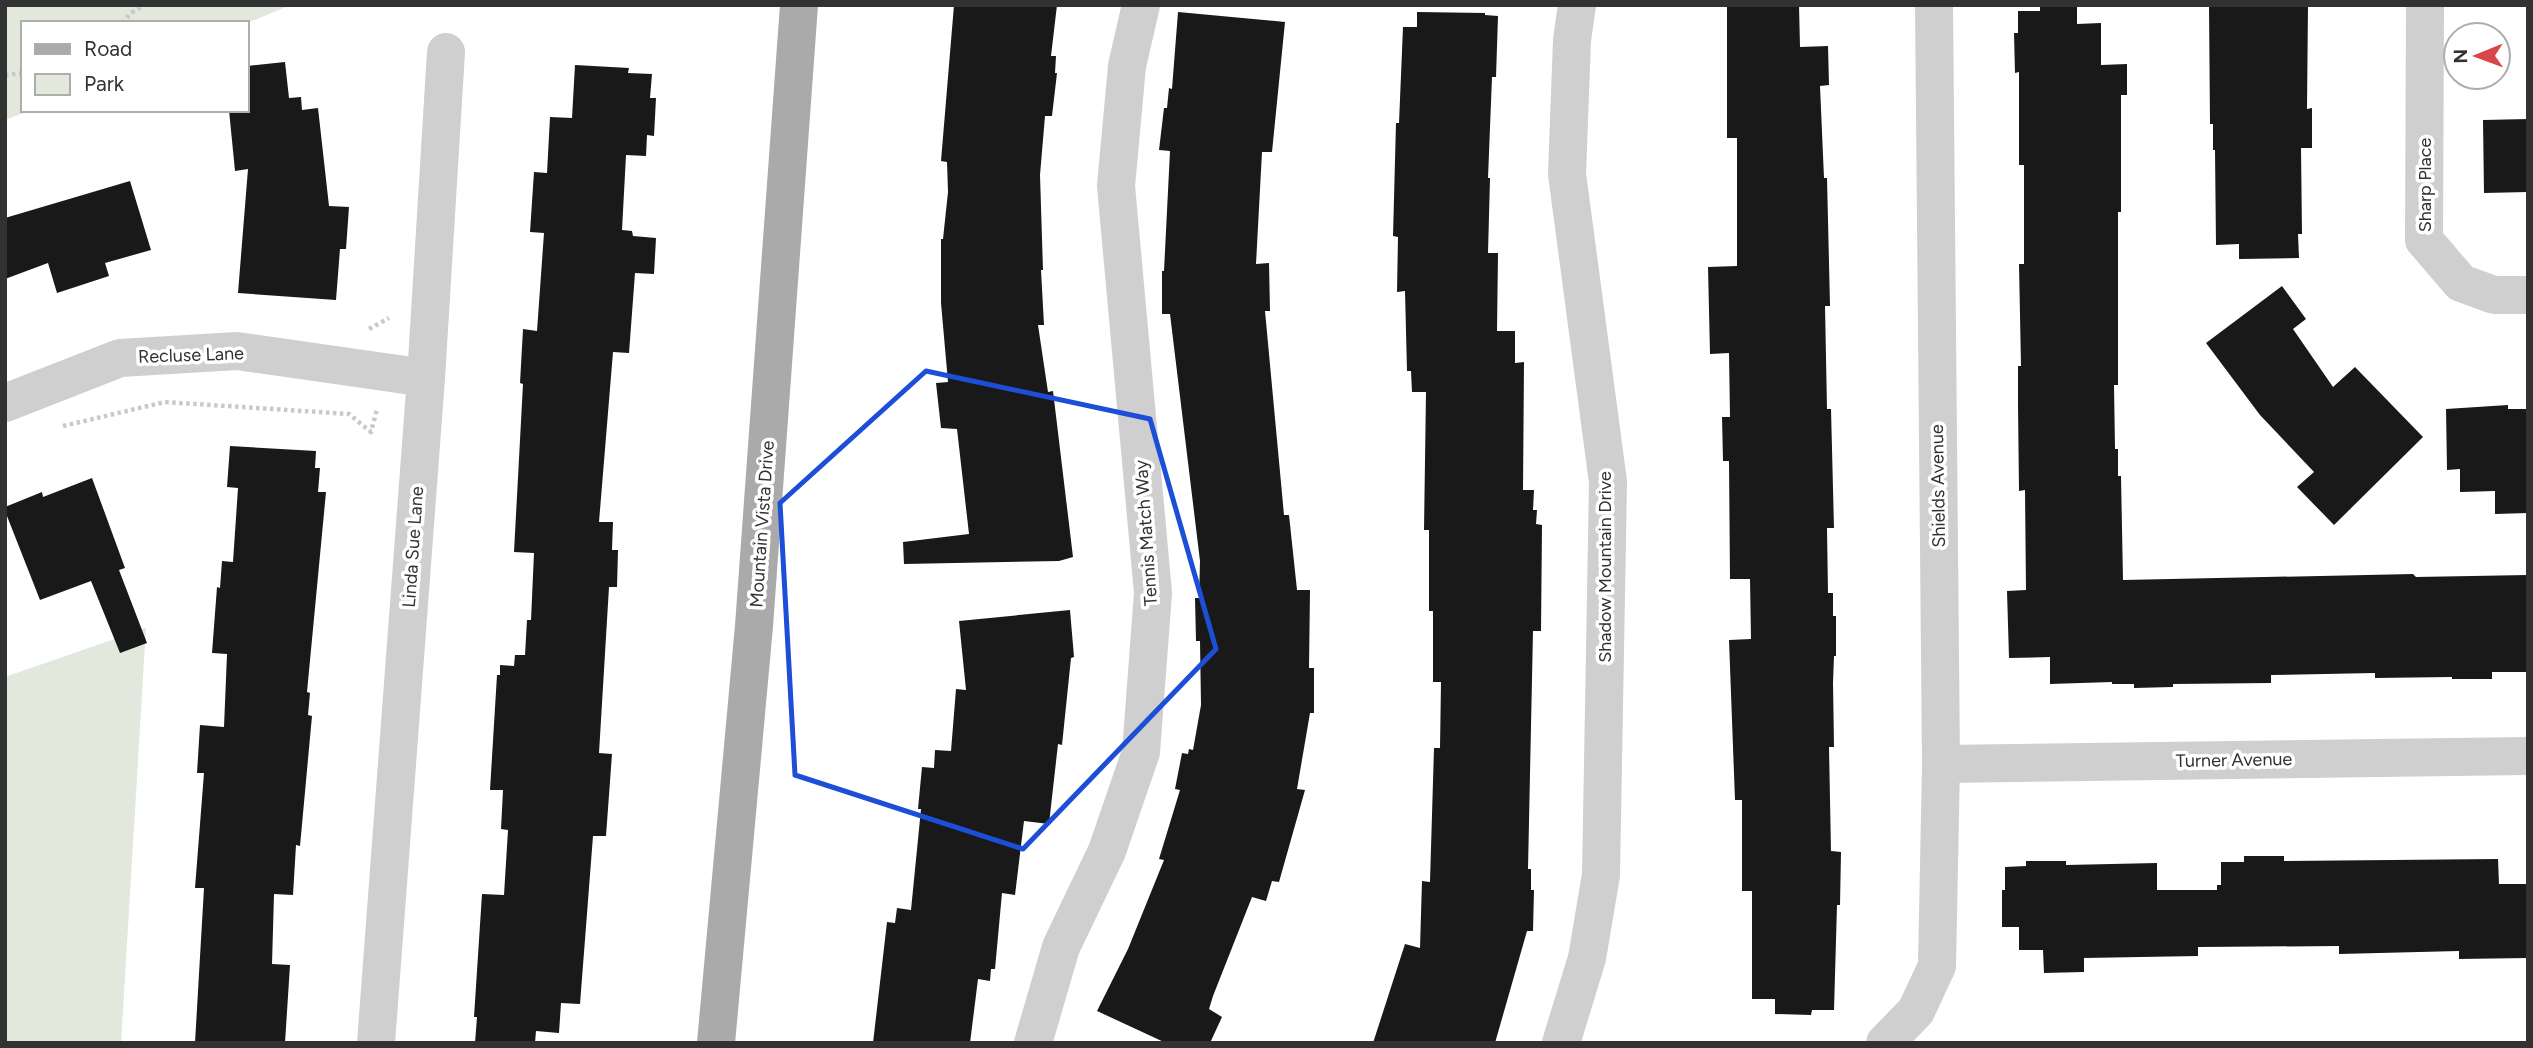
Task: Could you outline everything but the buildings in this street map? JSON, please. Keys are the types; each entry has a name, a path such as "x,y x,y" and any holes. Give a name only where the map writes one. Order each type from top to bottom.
{"main road":[{"name":"Mountain Vista Drive","path":"716,1043 754,626 799,5"}],"street":[{"name":"Tennis Match Way","path":"1033,1043 1060,947 1107,851 1141,752 1153,593 1116,186 1127,66 1141,5"},
{"name":"Shadow Mountain Drive","path":"1561,1043 1587,958 1601,875 1608,482 1567,174 1572,40 1577,5"},
{"name":"Shields Avenue","path":"1885,1043 1916,1011 1937,966 1941,764 1934,5"},
{"name":"Sharp Place","path":"2425,5 2424,240 2461,282 2494,295 2528,295"},
{"name":"Linda Sue Lane","path":"376,1043 426,378 446,52"},
{"name":"Recluse Lane","path":"5,403 120,358 237,351 426,378"},
{"name":"Turner Avenue","path":"1941,764 2528,756"}],"path":[{"path":"124,21 144,5"},
{"path":"56,427 165,402 349,414 371,432 387,373"}],"highlighted area":[{"path":"926,371 1150,419 1216,649 1023,849 795,775 780,503"}],"green space":[{"path":"5,5 291,5 248,23 21,21 21,112 26,112 5,120"},
{"path":"146,628 121,1043 5,1043 5,677"}]}
